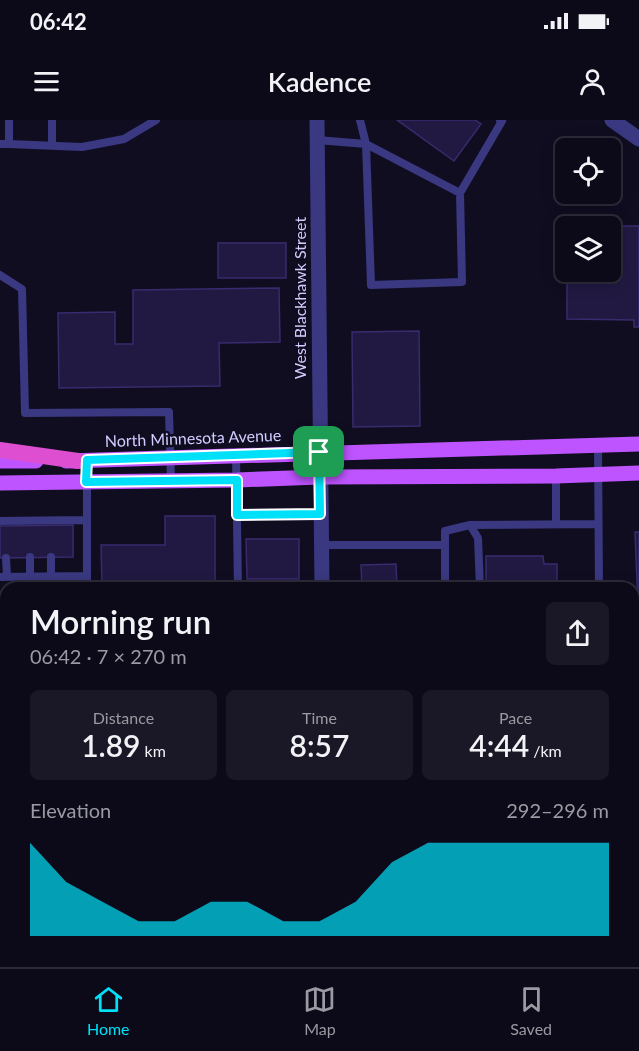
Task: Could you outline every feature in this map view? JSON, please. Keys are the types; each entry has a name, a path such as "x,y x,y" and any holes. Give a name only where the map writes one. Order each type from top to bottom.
{"highway":[{"path":"0,450 82,461"}],"main road":[{"name":"North Minnesota Avenue","path":"0,461 82,461 639,444"},
{"path":"0,483 639,473"}],"street":[{"name":"West Blackhawk Street","path":"317,120 322,582"},
{"path":"612,120 639,139"}],"lane":[{"path":"9,120 4,144 82,147 124,139 156,120"},
{"path":"52,120 52,145"},
{"path":"360,120 366,144 371,285 462,282 460,193 502,122 500,120"},
{"path":"317,140 366,144 460,193"},
{"path":"0,275 22,289 25,412 169,412 171,481"},
{"path":"598,445 599,582"},
{"path":"236,455 238,582"},
{"path":"82,461 86,482 87,582"},
{"path":"556,476 556,524"},
{"path":"237,515 320,514"},
{"path":"4,523 86,520"},
{"path":"446,582 445,531 470,525 598,524"},
{"path":"470,525 478,538 480,582"},
{"path":"321,545 445,545"},
{"path":"30,557 30,577"},
{"path":"51,557 51,577"},
{"path":"6,558 3,577 87,576"}],"building":[{"path":"397,120 475,120 481,124 454,161"},
{"path":"621,226 639,226 639,327 634,327 634,320 567,319 567,282 621,282"},
{"path":"218,243 286,243 286,278 218,278"},
{"path":"279,288 280,342 219,343 220,386 59,388 58,313 115,312 115,344 133,344 133,290"},
{"path":"419,331 420,426 353,427 352,332"},
{"path":"165,516 215,516 215,582 102,582 101,545 165,545"},
{"path":"73,525 73,557 0,558 0,526"},
{"path":"635,532 639,532 639,582 637,582"},
{"path":"246,539 299,539 299,579 247,579"},
{"path":"486,556 543,556 544,564 557,564 557,581 486,582"},
{"path":"396,564 397,582 362,582 361,565"}],"route":[{"path":"319,452 320,514 237,515 237,480 86,482 87,460 319,452"}]}
